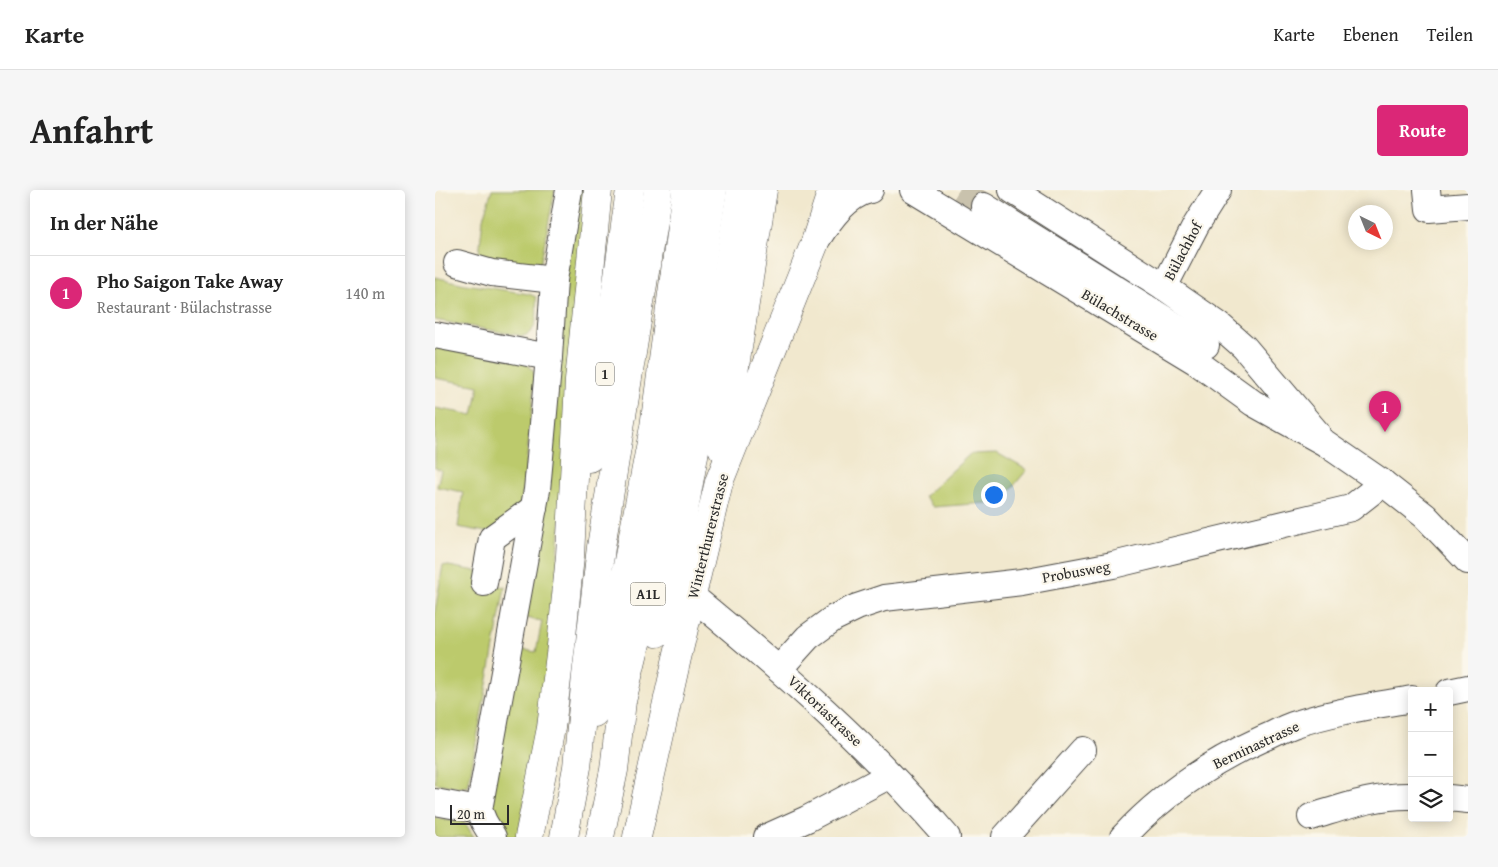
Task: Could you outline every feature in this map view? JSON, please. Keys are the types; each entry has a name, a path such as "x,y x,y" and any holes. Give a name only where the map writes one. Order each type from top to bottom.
{"main road":[{"path":"570,556 579,381 598,190"},
{"name":"1","path":"529,837 551,728 570,556 602,390 630,190"},
{"path":"577,766 601,547 658,190"},
{"name":"A1L","path":"565,837 577,766 605,680 654,427 686,190"},
{"name":"A1L","path":"600,837 614,770 622,701 651,578 713,190"},
{"path":"614,770 638,698 671,581 741,190"},
{"path":"719,482 724,428 763,190"},
{"name":"Winterthurerstrasse","path":"637,837 719,482 814,245 832,190"}],"street":[{"path":"493,837 479,810 537,490 554,280 569,190"},
{"path":"814,245 827,224 845,204 862,192 871,190"},
{"name":"Bülachstrasse","path":"913,190 1207,344 1244,347 1325,443"},
{"name":"Bülachstrasse","path":"1012,190 1164,287 1253,403 1325,443 1383,483 1425,516 1468,561"},
{"name":"Bülachhof","path":"1164,287 1196,225 1218,190"},
{"path":"1427,190 1429,209 1468,206"},
{"path":"985,206 1207,344"},
{"path":"457,264 492,273 554,280"},
{"path":"435,335 549,357"},
{"name":"Probusweg","path":"779,669 808,638 834,618 883,598 1022,582 1113,565 1351,508 1383,483"},
{"path":"484,583 492,538 534,508"},
{"name":"Viktoriastrasse","path":"693,597 779,669 856,740 947,837"},
{"path":"1453,691 1468,688"},
{"name":"Berninastrasse","path":"1123,837 1142,817 1185,782 1229,754 1293,725 1359,708 1408,700"},
{"path":"1005,837 1083,750"},
{"path":"767,837 807,819 890,775"},
{"path":"1311,817 1381,798 1408,796"},
{"path":"1453,798 1468,800"},
{"path":"435,802 479,810"}],"green space":[{"path":"492,190 555,190 540,266 479,254 483,218"},
{"path":"576,190 587,190 548,671 518,837 508,837 498,824 488,804 519,649 536,652 542,621 526,618"},
{"path":"435,277 465,284 529,294 536,297 537,315 532,330 523,336 435,320"},
{"path":"435,346 525,362 534,372 534,389 520,509 491,533 458,527 463,492 437,487 441,470 435,468 435,408 473,415 479,386 435,378"},
{"path":"997,453 1027,470 1000,502 933,507 924,497 970,454"},
{"path":"443,565 487,573 486,583 505,587 468,787 464,786 463,788 435,783 435,611"},
{"path":"435,818 465,823 474,837 435,837"}],"tunnel":[{"path":"959,190 984,206"}],"place":[{"name":"Pho Saigon Take Away","path":"1385,432"}]}
